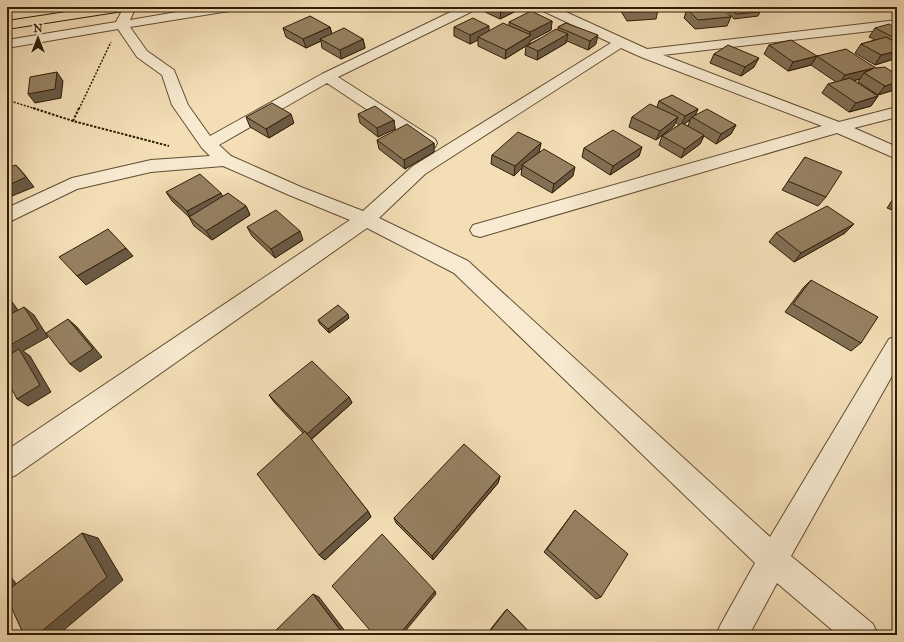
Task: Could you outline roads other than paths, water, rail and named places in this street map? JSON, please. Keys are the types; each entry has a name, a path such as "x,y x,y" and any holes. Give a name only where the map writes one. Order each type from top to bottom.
{"main road":[{"path":"7,25 124,13"}],"street":[{"path":"7,44 124,13 228,7"},
{"path":"208,144 327,77 471,7"},
{"path":"545,7 646,54 838,127 897,154"},
{"path":"124,13 142,54 169,74 180,105 208,144 225,160 294,192 366,219 461,267 773,560 862,635"},
{"path":"646,54 897,24"},
{"path":"7,466 366,219 419,170 621,42"},
{"path":"327,77 445,153"},
{"path":"480,230 838,127 897,112"},
{"path":"7,216 72,184 151,166 225,160"},
{"path":"732,635 773,560 897,346"}]}
